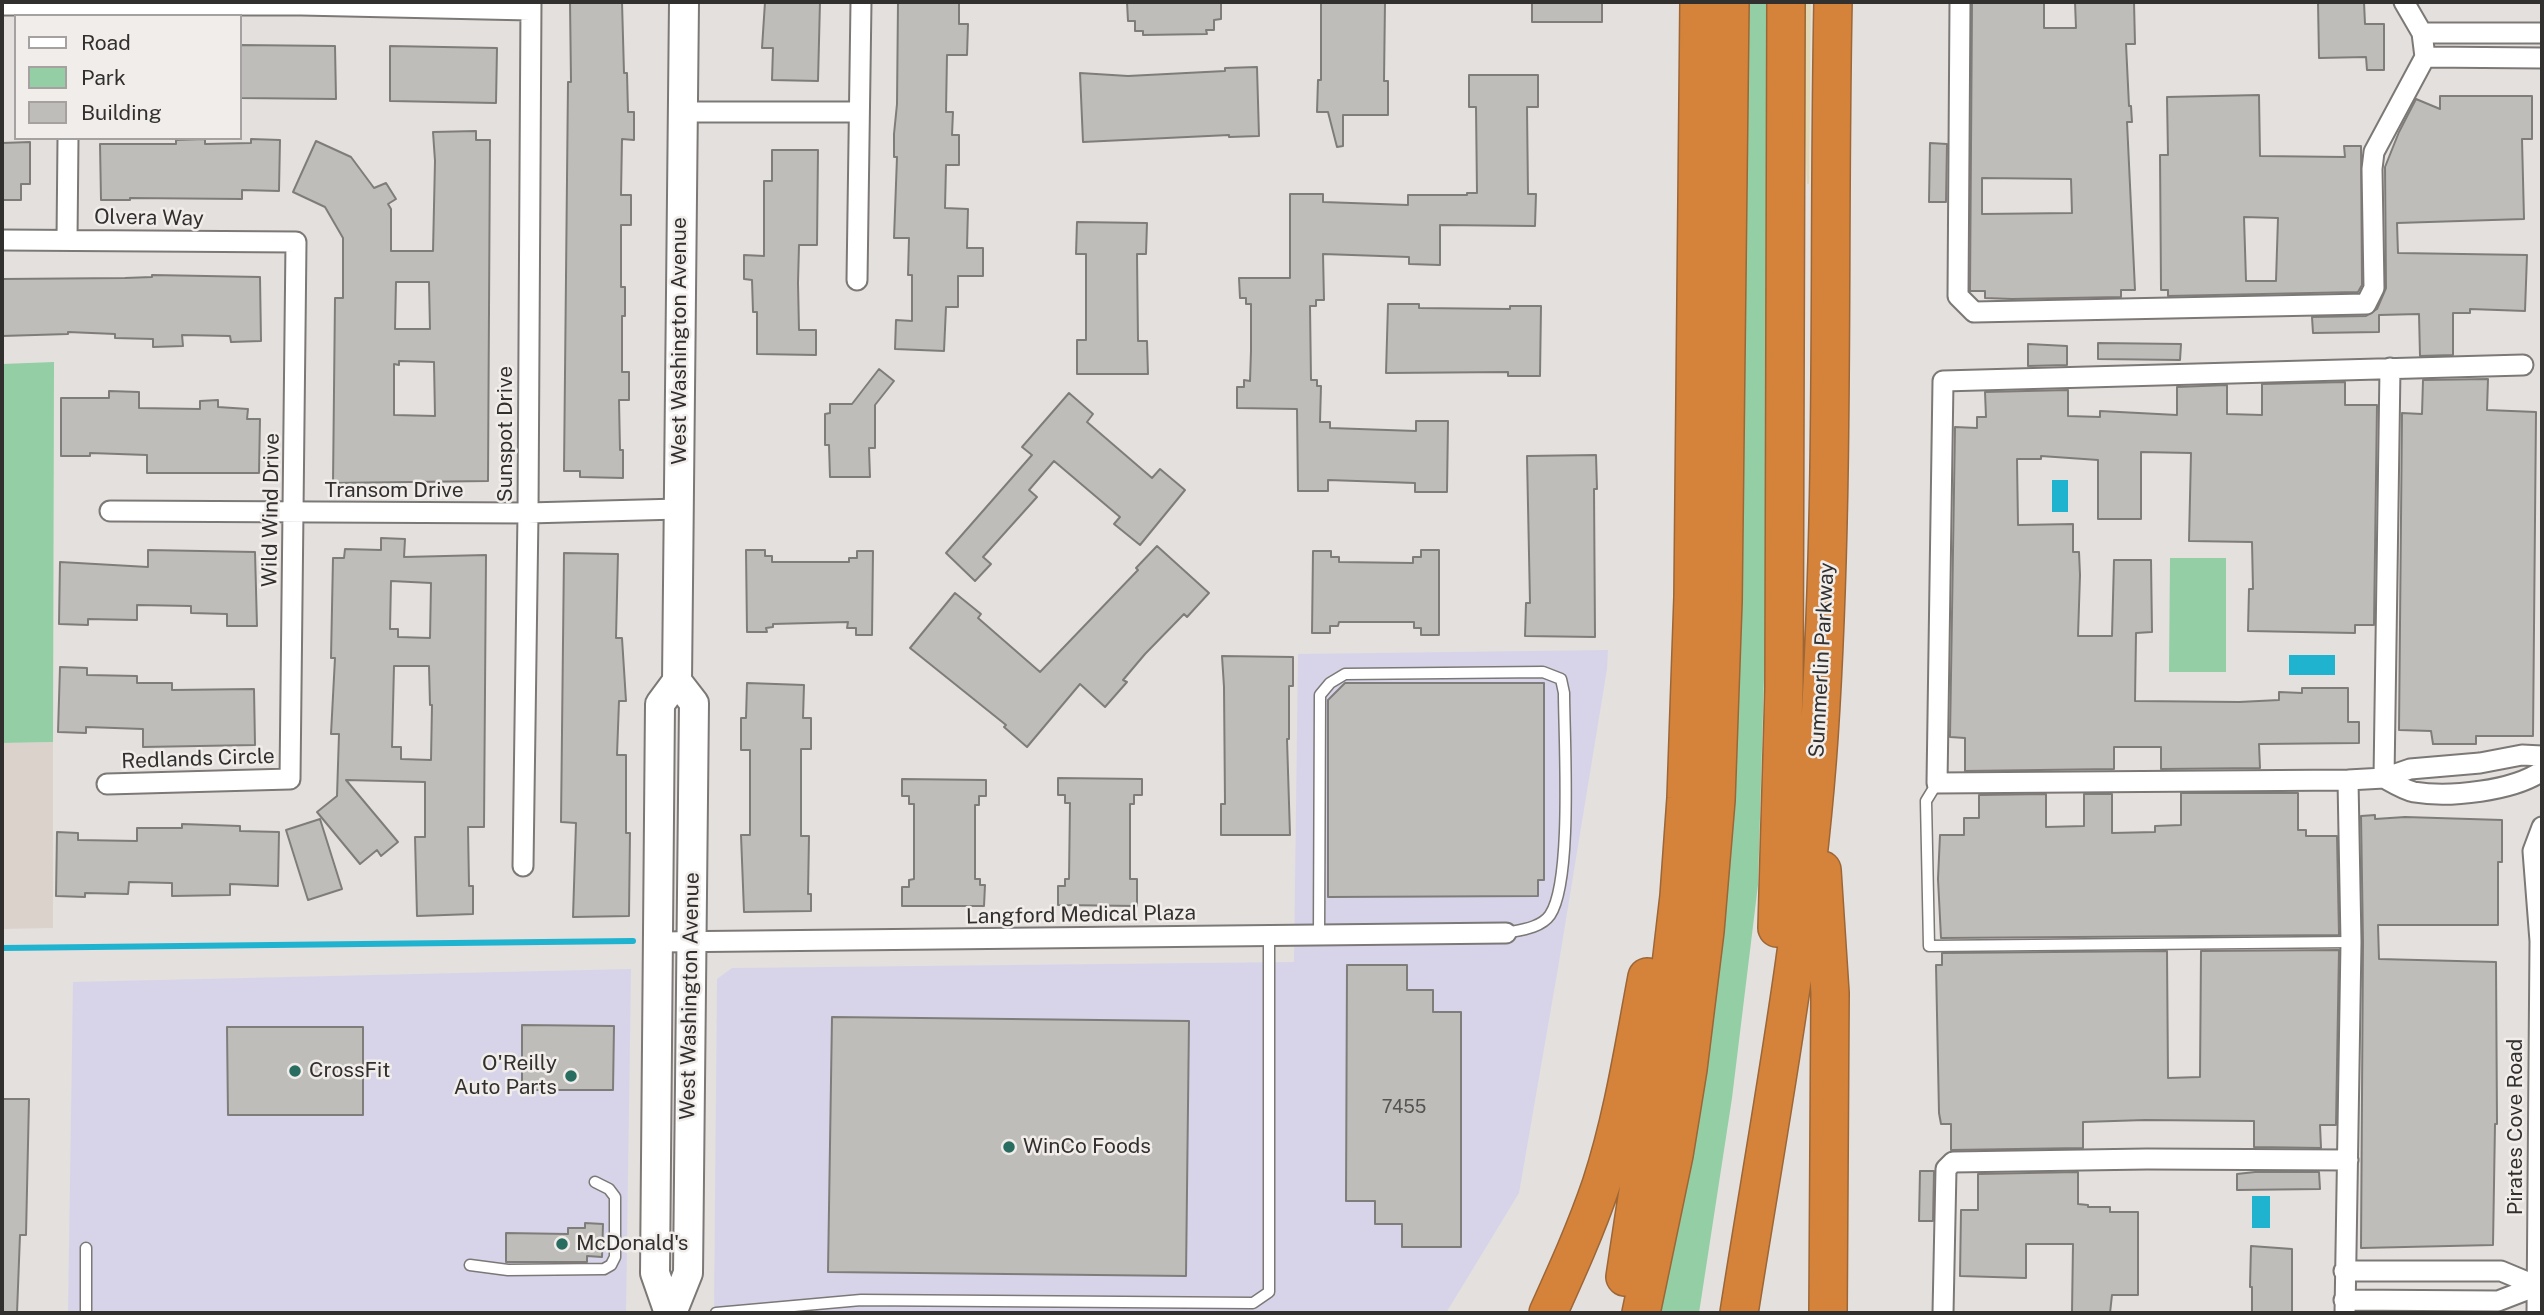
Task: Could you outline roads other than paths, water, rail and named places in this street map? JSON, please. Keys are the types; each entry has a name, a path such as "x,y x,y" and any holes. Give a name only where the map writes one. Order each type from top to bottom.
{"highway":[{"path":"1619,1313 1666,1010 1682,862 1693,597 1699,2"},
{"path":"1641,1313 1683,1103 1701,963 1714,822 1723,601 1730,2"},
{"path":"1772,1102 1784,689 1786,2"},
{"name":"Summerlin Parkway","path":"1739,1313 1797,940 1816,773 1827,578 1833,2"},
{"path":"1816,773 1830,993 1828,1313"},
{"path":"1548,1313 1601,1186 1615,1136 1687,774"}],"main road":[{"name":"West Washington Avenue","path":"670,1313 655,1272 657,942 660,704 677,681 684,2"},
{"name":"West Washington Avenue","path":"670,1313 688,1273 694,703 677,681"}],"street":[{"path":"857,280 860,2"},
{"path":"1960,2 1958,296 1974,312 2366,304 2374,288 2374,152 2425,57 2422,33 2404,2"},
{"path":"2,5 68,7 301,3 531,6"},
{"name":"Sunspot Drive","path":"523,866 531,6"},
{"path":"2422,33 2542,33"},
{"path":"2425,57 2542,58"},
{"path":"681,112 859,113"},
{"path":"67,240 68,140"},
{"name":"Olvera Way","path":"2,240 296,242"},
{"name":"Wild Wind Drive","path":"290,779 296,242"},
{"path":"2524,365 1943,381 1937,783 2348,780 2384,778 2410,769 2480,763 2522,755 2542,756"},
{"path":"2384,778 2390,368"},
{"name":"Transom Drive","path":"110,511 528,513 679,509"},
{"path":"2384,778 2411,791 2435,794 2487,790 2530,779 2542,771"},
{"name":"Redlands Circle","path":"107,785 290,779"},
{"path":"2348,780 2351,942 2344,1306 2498,1301 2537,1286"},
{"name":"Pirates Cove Road","path":"2537,1313 2541,938 2533,851 2542,827"},
{"name":"Langford Medical Plaza","path":"657,942 1506,933"},
{"path":"1943,1313 1946,1169 1952,1161 2348,1160"},
{"path":"2344,1271 2501,1271 2537,1286"}],"lane":[{"path":"2517,33 2517,58"},
{"path":"1319,934 1320,695 1330,683 1345,674 1543,672 1561,679 1564,693 1565,836 1558,893 1549,916 1531,928 1506,933"},
{"path":"1937,783 1926,801 1928,946 2351,942"},
{"path":"716,1313 861,1300 1253,1303 1269,1292 1269,935"},
{"path":"470,1265 508,1270 604,1269 611,1265 615,1257 615,1197 609,1189 596,1182"},
{"path":"86,1248 86,1313"}],"water":[{"path":"2052,480 2068,480 2068,512 2052,512"},
{"path":"2289,655 2335,655 2335,675 2289,675"},
{"path":"2252,1196 2270,1196 2270,1228 2252,1228"}],"waterway":[{"path":"2,948 633,941"}],"place":[{"name":"CrossFit","path":"295,1071"},
{"name":"O'Reilly Auto Parts","path":"571,1076"},
{"name":"WinCo Foods","path":"1009,1147"},
{"name":"McDonald's","path":"562,1244"}]}
